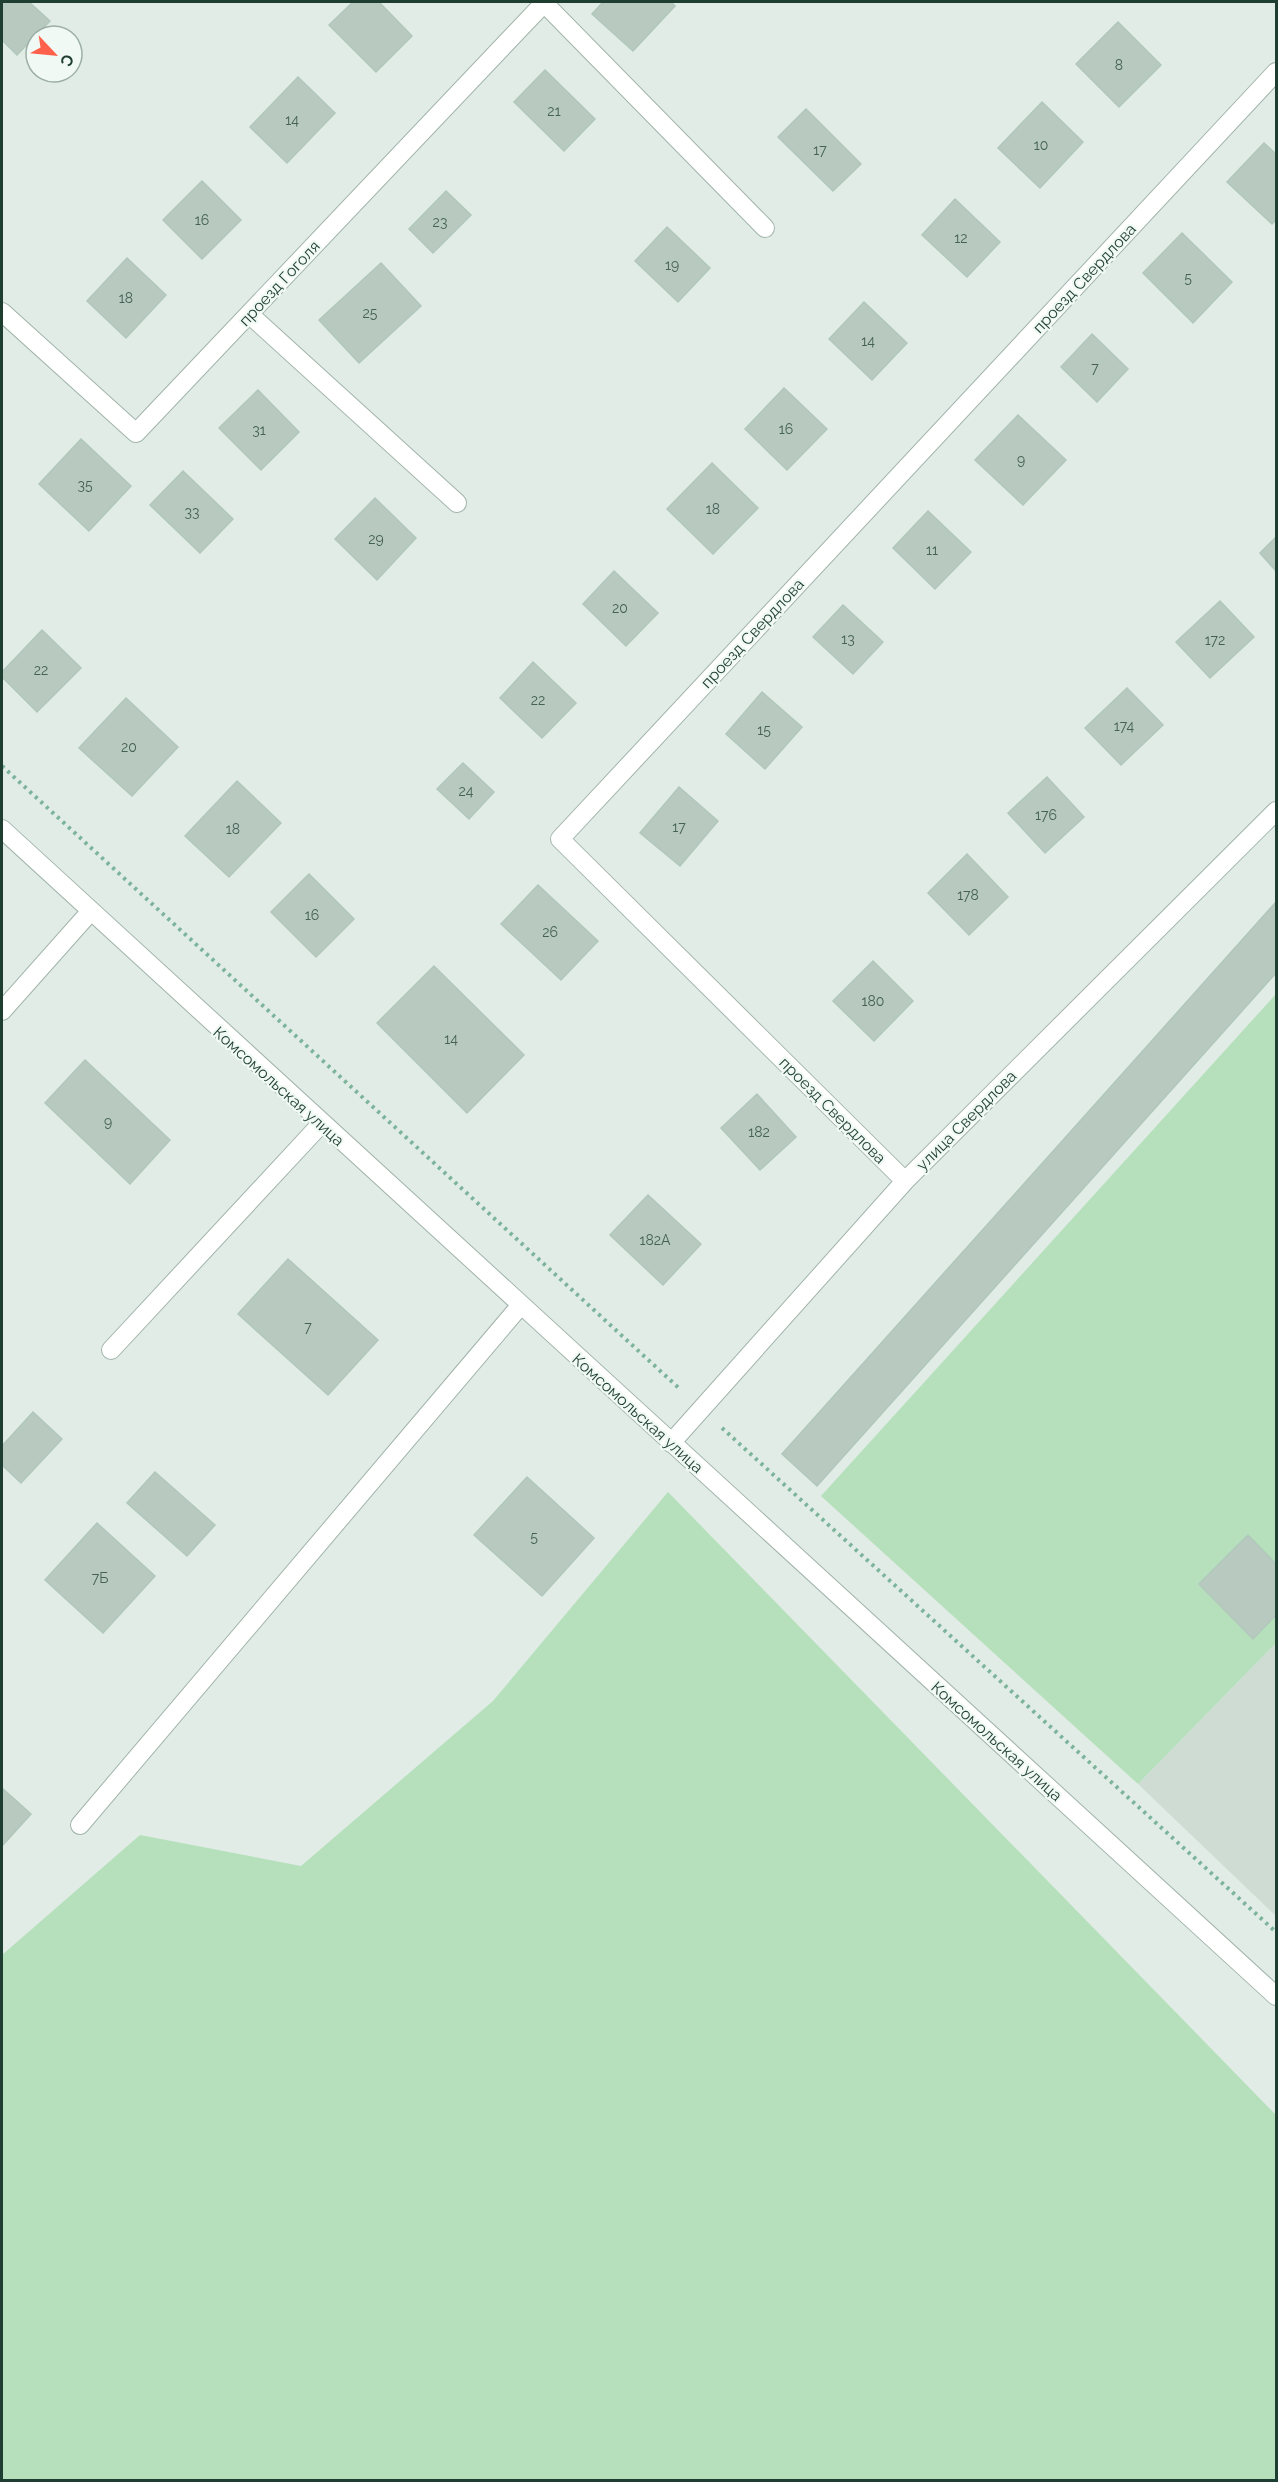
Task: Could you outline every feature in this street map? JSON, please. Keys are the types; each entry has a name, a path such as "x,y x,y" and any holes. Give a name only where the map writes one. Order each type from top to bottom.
{"street":[{"path":"544,2 765,228"},
{"name":"проезд Гоголя","path":"2,312 136,433 544,2"},
{"name":"проезд Свердлова","path":"905,1181 560,838 1276,72"},
{"path":"249,314 457,503"},
{"name":"улица Свердлова","path":"671,1443 905,1181 1276,811"},
{"name":"Комсомольская улица","path":"2,829 321,1124 1276,1996"},
{"path":"2,1011 90,912"},
{"path":"111,1350 321,1124"},
{"path":"80,1825 520,1306"}],"path":[{"path":"2,766 701,1409 1276,1932"}],"shaded area":[{"path":"1276,1643 1276,1916 1138,1784"}],"green space":[{"path":"1276,994 1276,1643 1138,1784 821,1496"},
{"path":"668,1492 1276,2115 1276,2480 2,2480 2,1955 140,1835 301,1866 493,1701"}],"building":[{"path":"2,2 29,2 50,21 47,24 24,24 24,48 17,55 2,40"},
{"path":"353,2 379,2 412,36 376,72 329,25"},
{"path":"603,2 671,2 675,6 633,51 592,14"},
{"path":"1118,22 1161,65 1119,107 1076,64"},
{"path":"545,70 595,119 564,151 514,102"},
{"path":"298,77 335,113 287,163 250,127"},
{"path":"1042,102 1083,142 1040,188 998,148"},
{"path":"806,109 861,164 833,191 778,137"},
{"path":"1264,143 1276,154 1276,220 1272,224 1227,182"},
{"path":"202,181 241,220 202,259 163,220"},
{"path":"446,191 471,215 433,253 409,229"},
{"path":"955,199 1000,242 967,277 922,235"},
{"path":"667,227 710,268 678,302 635,261"},
{"path":"1182,233 1232,282 1193,323 1143,273"},
{"path":"127,258 166,295 126,338 87,301"},
{"path":"381,263 421,306 359,363 319,320"},
{"path":"864,302 907,343 872,380 829,339"},
{"path":"1092,334 1128,369 1097,402 1061,367"},
{"path":"784,388 827,429 787,470 745,429"},
{"path":"258,390 299,432 261,470 219,428"},
{"path":"1018,415 1066,460 1023,505 975,460"},
{"path":"81,439 131,486 89,531 39,484"},
{"path":"712,463 758,508 713,554 667,509"},
{"path":"183,471 233,519 200,553 150,505"},
{"path":"375,498 416,538 377,580 335,539"},
{"path":"928,511 971,552 935,589 893,548"},
{"path":"1276,537 1276,571 1260,553"},
{"path":"614,571 658,613 626,646 583,604"},
{"path":"1220,601 1254,637 1210,678 1176,642"},
{"path":"843,605 883,642 853,674 813,637"},
{"path":"42,630 81,668 37,712 2,677 2,672"},
{"path":"533,662 576,703 542,738 500,698"},
{"path":"1127,688 1163,725 1121,765 1085,728"},
{"path":"762,692 802,727 765,769 726,734"},
{"path":"126,698 178,747 132,796 79,748"},
{"path":"463,763 494,792 469,819 437,789"},
{"path":"1047,777 1084,817 1045,853 1008,813"},
{"path":"237,781 281,823 229,877 185,836"},
{"path":"679,787 718,821 680,866 640,833"},
{"path":"967,854 1008,897 969,935 928,893"},
{"path":"309,874 354,919 316,957 271,912"},
{"path":"538,885 598,941 561,980 501,924"},
{"path":"1276,902 1276,973 817,1486 782,1454"},
{"path":"873,961 913,1001 874,1041 833,1001"},
{"path":"434,966 524,1055 467,1113 377,1023"},
{"path":"85,1060 170,1140 130,1184 45,1103"},
{"path":"757,1094 796,1137 760,1170 721,1128"},
{"path":"648,1195 701,1244 663,1285 610,1235"},
{"path":"288,1259 378,1340 328,1395 238,1314"},
{"path":"33,1412 62,1439 21,1483 2,1465 2,1446"},
{"path":"155,1472 215,1525 187,1556 127,1503"},
{"path":"527,1477 594,1538 542,1596 474,1535"},
{"path":"97,1523 155,1576 103,1633 45,1580"},
{"path":"1248,1535 1276,1564 1276,1615 1253,1639 1199,1584"},
{"path":"2,1788 31,1814 2,1846"}]}
